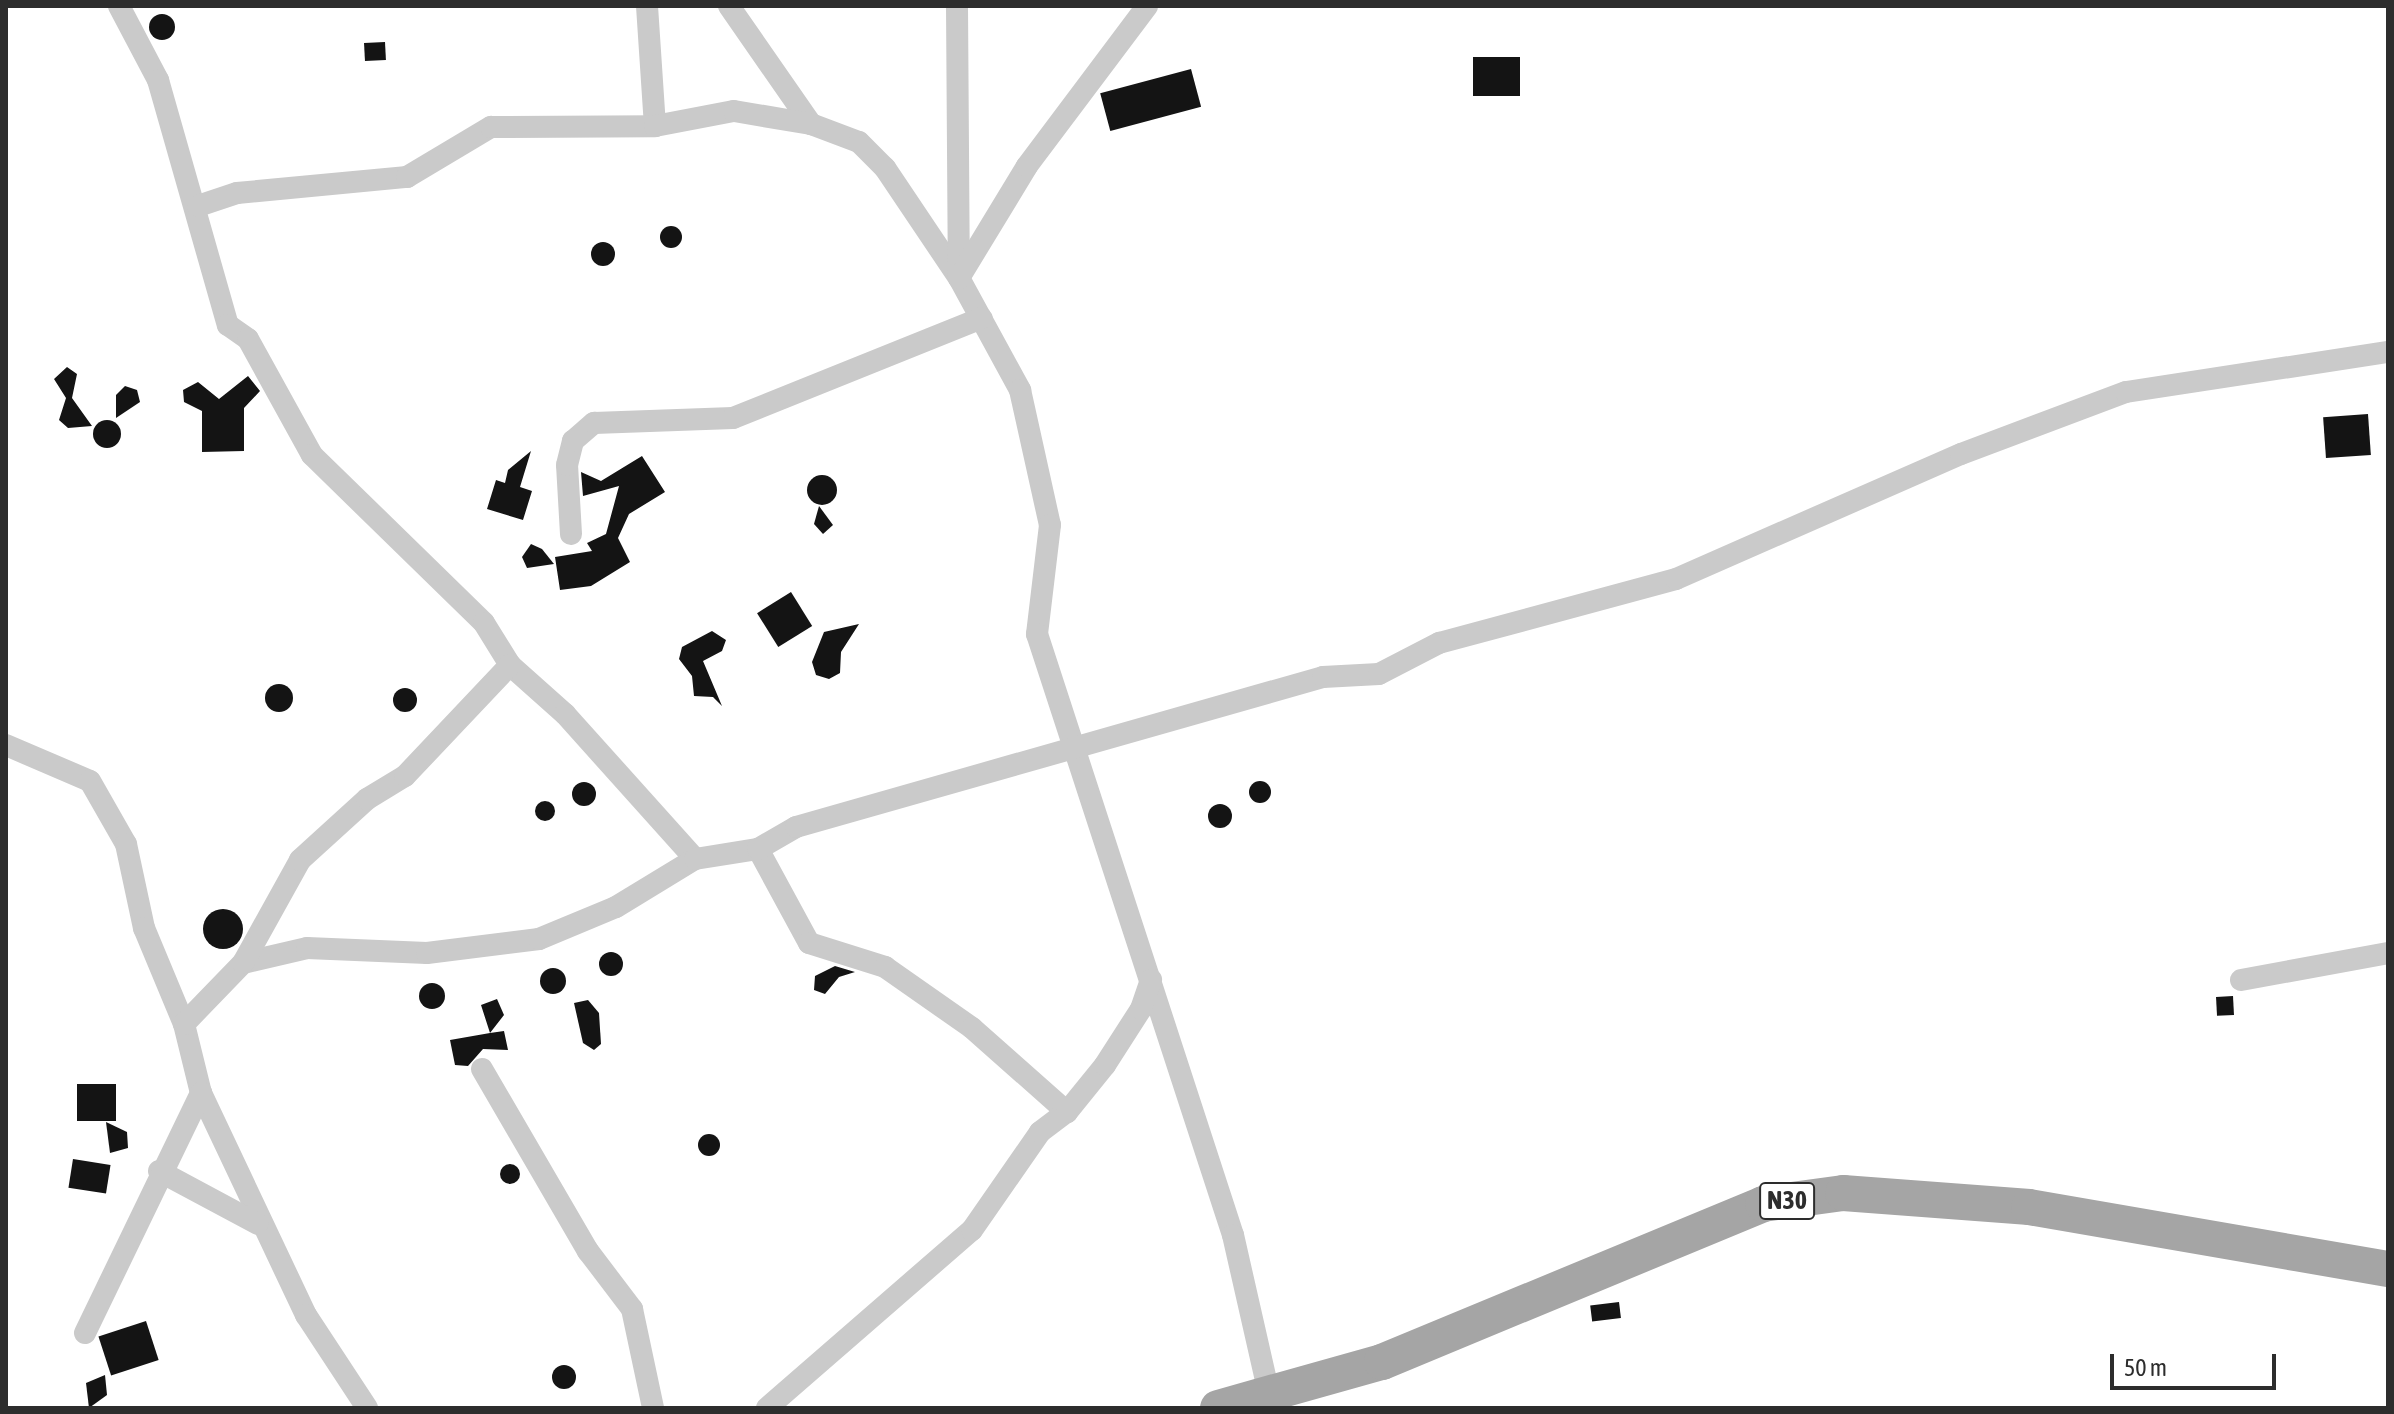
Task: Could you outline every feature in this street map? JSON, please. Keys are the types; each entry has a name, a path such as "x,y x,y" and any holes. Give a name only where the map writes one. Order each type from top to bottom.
{"main road":[{"name":"N30","path":"1218,1408 1382,1362 1748,1209 1843,1193 2029,1207 2388,1269"}],"street":[{"path":"119,6 158,80 198,206 228,325 248,339 312,455 484,623 510,665 565,714 695,859"},
{"path":"647,6 655,126"},
{"path":"729,6 811,124"},
{"path":"957,6 959,278"},
{"path":"959,278 1027,166 1147,6"},
{"path":"198,206 237,193 407,177 491,127 655,126 734,111 811,124 859,142 885,168 959,278 1020,390 1050,525 1037,634 1233,1235 1269,1394"},
{"path":"571,534 567,465 573,441 594,423 733,418 982,318"},
{"path":"243,963 307,948 427,953 539,939 616,907 695,859 758,849 796,827 1323,677 1379,674 1439,643 1676,579 1961,454 2126,392 2388,352"},
{"path":"184,1024 243,963 300,860 367,799 405,776 510,665"},
{"path":"6,745 90,781 126,844 144,928 184,1024 201,1093 258,1224 367,1408"},
{"path":"758,849 809,943 885,967 972,1028 1067,1112"},
{"path":"2241,980 2388,953"},
{"path":"767,1408 972,1230 1040,1132 1067,1112 1141,1009 1151,980"},
{"path":"482,1069 588,1251 632,1309 653,1408"},
{"path":"85,1333 159,1171 201,1093"},
{"path":"159,1171 258,1224"}],"building":[{"path":"162,14 171,18 175,27 171,36 162,40 153,36 149,27 153,18"},
{"path":"385,42 386,60 365,61 364,43"},
{"path":"1473,57 1520,57 1520,96 1473,96"},
{"path":"1191,69 1201,107 1110,131 1100,93"},
{"path":"671,226 679,229 682,237 679,245 671,248 663,245 660,237 663,229"},
{"path":"603,242 612,245 615,254 612,263 603,266 594,263 591,254 594,245"},
{"path":"67,367 77,374 72,398 92,426 68,428 59,420 66,398 54,379"},
{"path":"248,376 260,391 244,408 244,451 202,452 202,411 184,402 183,390 198,382 219,399"},
{"path":"125,386 137,390 140,402 116,418 116,395"},
{"path":"2368,414 2371,455 2326,458 2323,417"},
{"path":"107,420 117,424 121,434 117,444 107,448 97,444 93,434 97,424"},
{"path":"531,451 520,487 532,491 523,520 487,509 496,480 505,483 508,470"},
{"path":"642,456 665,492 629,514 618,538 630,562 591,586 560,590 555,557 592,551 587,543 606,534 619,486 583,496 581,472 601,481"},
{"path":"822,475 832,480 837,490 832,500 822,505 812,500 807,490 812,480"},
{"path":"819,506 833,525 823,534 814,524"},
{"path":"531,544 542,549 554,564 527,568 522,557"},
{"path":"791,592 812,626 778,647 757,613"},
{"path":"859,624 841,652 840,673 829,679 816,675 812,662 824,632"},
{"path":"712,631 726,640 722,651 703,661 722,706 713,697 694,696 692,676 679,659 682,647"},
{"path":"279,684 289,688 293,698 289,708 279,712 269,708 265,698 269,688"},
{"path":"405,688 413,692 417,700 413,708 405,712 397,708 393,700 397,692"},
{"path":"1260,781 1268,784 1271,792 1268,800 1260,803 1252,800 1249,792 1252,784"},
{"path":"584,782 593,785 596,794 593,803 584,806 575,803 572,794 575,785"},
{"path":"541,801 549,801 555,811 549,821 541,821 535,815 535,807"},
{"path":"1220,804 1231,811 1232,816 1225,827 1220,828 1209,821 1208,816 1215,805"},
{"path":"223,909 237,915 243,929 237,943 223,949 209,943 203,929 209,915"},
{"path":"611,952 619,956 623,964 619,972 611,976 603,972 599,964 603,956"},
{"path":"835,966 855,972 839,977 825,994 814,990 815,976"},
{"path":"553,968 562,972 566,981 562,990 553,994 544,990 540,981 544,972"},
{"path":"432,983 441,987 445,996 441,1005 432,1009 423,1005 419,996 423,987"},
{"path":"2233,996 2234,1015 2217,1016 2216,997"},
{"path":"497,999 504,1015 490,1033 481,1005"},
{"path":"588,1000 599,1013 601,1044 594,1050 583,1043 574,1003"},
{"path":"504,1031 508,1050 483,1049 468,1066 455,1065 450,1040"},
{"path":"77,1084 116,1084 116,1121 77,1121"},
{"path":"106,1122 127,1132 128,1148 110,1153"},
{"path":"709,1134 717,1137 720,1145 717,1153 709,1156 701,1153 698,1145 701,1137"},
{"path":"73,1159 111,1165 106,1194 68,1188"},
{"path":"510,1164 517,1167 520,1174 517,1181 510,1184 503,1181 500,1174 503,1167"},
{"path":"1619,1302 1621,1318 1592,1321 1590,1306"},
{"path":"146,1321 159,1360 111,1375 98,1336"},
{"path":"564,1365 575,1372 576,1377 569,1388 564,1389 553,1382 552,1377 559,1366"},
{"path":"105,1375 107,1395 89,1408 86,1383"}]}
